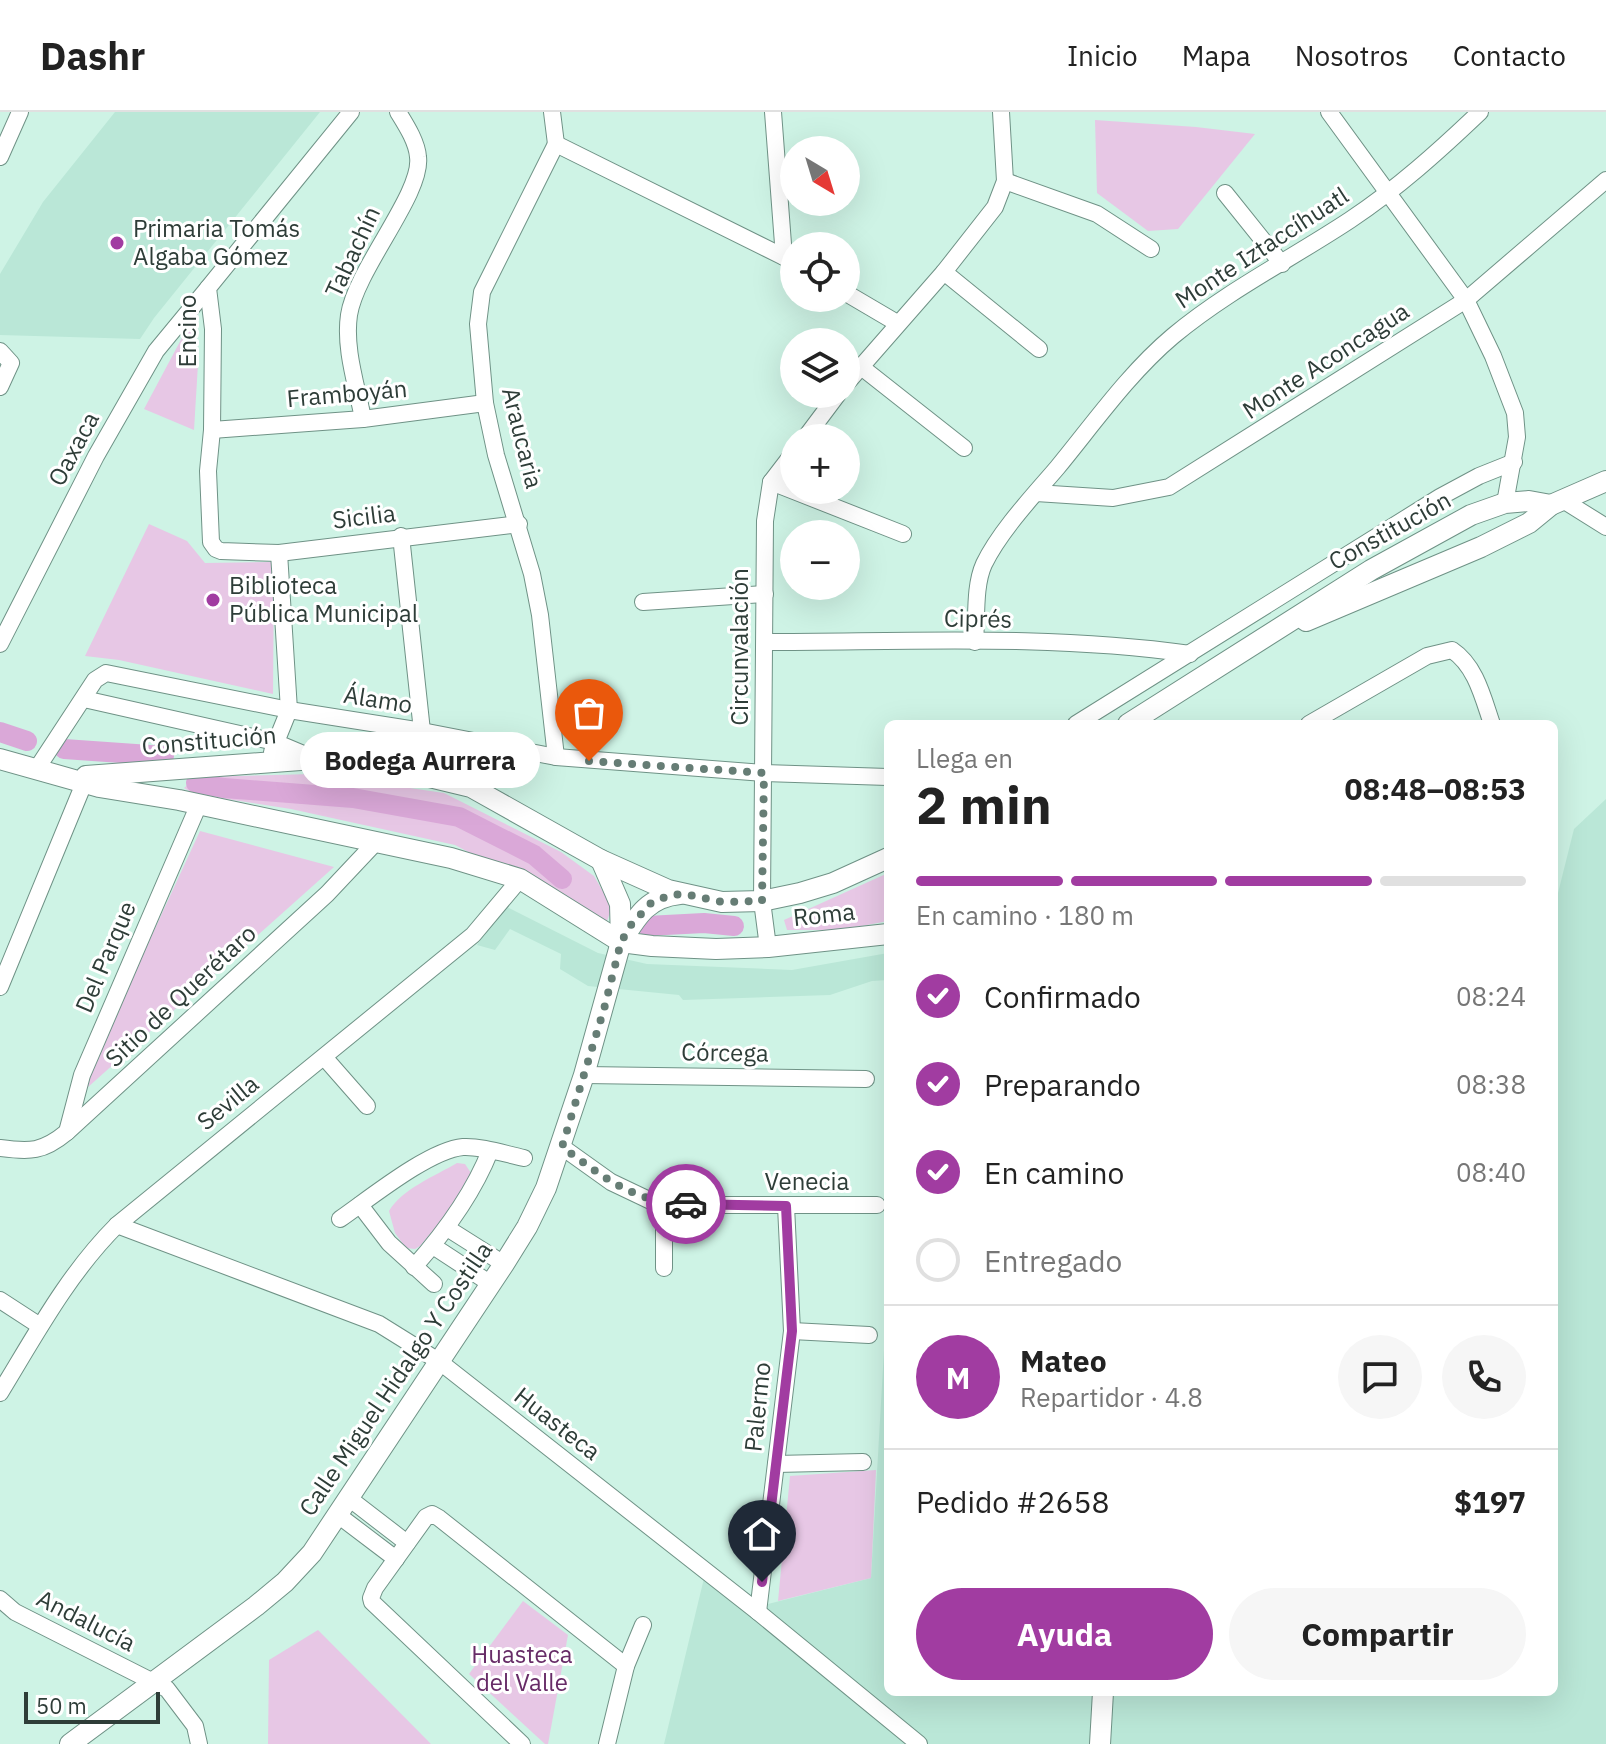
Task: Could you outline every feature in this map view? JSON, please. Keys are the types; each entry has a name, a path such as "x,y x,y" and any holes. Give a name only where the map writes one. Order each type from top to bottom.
{"street":[{"path":"0,157 20,112"},
{"name":"Encino","path":"216,549 211,542 208,471 212,430 213,329 208,288 351,112"},
{"name":"Tabachín","path":"363,419 349,344 349,316 361,281 408,193 419,159 398,112"},
{"path":"552,112 556,144 780,256"},
{"path":"773,112 786,232"},
{"path":"964,448 860,366 944,272 995,207 1005,181 1001,112"},
{"path":"1329,112 1466,300 1493,356 1515,413 1517,437 1505,503"},
{"name":"Monte Iztaccíhuatl","path":"975,642 983,566 996,544 1131,378 1170,339 1210,307 1282,264 1388,193 1433,157 1480,112"},
{"name":"Araucaria","path":"556,144 482,292 478,324 485,403 496,455 519,524 540,615 556,757"},
{"name":"Monte Aconcagua","path":"1036,493 1113,498 1169,487 1466,300 1606,180"},
{"path":"1005,181 1097,214 1151,249"},
{"path":"1225,193 1282,264"},
{"path":"944,272 1039,349"},
{"name":"Oaxaca","path":"0,644 96,456 156,351 208,288"},
{"path":"860,301 897,323"},
{"path":"0,387 5,357"},
{"name":"Framboyán","path":"212,430 363,419 485,403"},
{"path":"1088,720 1440,497 1514,462"},
{"name":"Circunvalación","path":"768,947 762,901 765,521 771,482 780,470"},
{"name":"Constitución","path":"1267,638 1481,547 1529,523 1557,503 1606,481"},
{"path":"771,482 903,534"},
{"name":"Constitución","path":"1134,720 1371,570 1471,515 1505,503 1557,503"},
{"path":"1557,503 1606,527"},
{"name":"Sicilia","path":"216,549 279,553 519,524"},
{"path":"401,536 422,731"},
{"path":"84,699 272,752 289,710 279,553"},
{"path":"643,602 765,594"},
{"name":"Ciprés","path":"765,642 1133,646 1190,654"},
{"path":"1316,720 1427,656 1452,650 1470,668 1490,720"},
{"name":"Álamo","path":"36,770 99,676 106,673 289,710 556,757 764,773 884,777"},
{"path":"471,787 481,742"},
{"name":"Constitución","path":"82,779 188,770 272,752 314,759 359,760 471,787 601,860 668,890 722,902 762,901 833,883 884,860"},
{"name":"Constitución","path":"0,759 36,770 426,851 520,879 621,942"},
{"path":"188,770 177,783 189,802"},
{"path":"0,987 82,779"},
{"name":"Del Parque","path":"67,1132 82,1075 189,802"},
{"name":"Sitio de Querétaro","path":"0,1148 40,1150 67,1132 327,894 376,842"},
{"path":"601,860 620,904 621,942"},
{"name":"Sevilla","path":"0,1393 89,1252 117,1225 473,935 520,879"},
{"path":"621,942 631,925 651,903 660,897 684,894"},
{"name":"Roma","path":"621,942 693,948 768,947 884,934"},
{"name":"Calle Miguel Hidalgo Y Costilla","path":"70,1744 285,1582 312,1553 344,1507 527,1227 562,1147 621,942"},
{"path":"324,1057 367,1106"},
{"name":"Córcega","path":"584,1075 866,1079"},
{"path":"340,1219 438,1154 459,1147 524,1158"},
{"name":"Venecia","path":"562,1147 611,1182 631,1193 664,1204 877,1205"},
{"path":"414,1267 447,1228 479,1180 490,1151"},
{"path":"664,1204 664,1268"},
{"path":"360,1205 389,1243 434,1284"},
{"name":"Palermo","path":"758,1612 792,1331 786,1206"},
{"name":"Huasteca","path":"117,1225 379,1324 440,1362 758,1612 919,1744"},
{"path":"447,1228 504,1264"},
{"path":"433,1246 491,1284"},
{"path":"0,1300 40,1326"},
{"path":"792,1331 869,1335"},
{"path":"776,1464 863,1462"},
{"path":"344,1507 407,1543"},
{"path":"344,1507 396,1559"},
{"path":"522,1744 372,1602 375,1588 426,1517 436,1516 626,1666"},
{"name":"Andalucía","path":"0,1599 15,1612 167,1689 195,1726 199,1744"},
{"path":"607,1744 626,1666 643,1625"},
{"path":"1100,1744 1103,1696"}],"shaded area":[{"name":"Primaria Tomás Algaba Gómez","path":"115,112 320,112 140,339 0,335 0,274 43,202"},
{"path":"1606,799 1606,1744 664,1744 706,1570 768,1604 871,1578 884,1350 884,1696 1558,1696 1558,893 1574,829"},
{"path":"503,905 598,953 647,964 792,970 884,954 884,980 872,981 830,995 683,1000 679,995 588,986 560,969 561,954 510,929 495,950 477,945"}],"green space":[{"path":"1095,120 1255,134 1178,229 1148,231 1097,193"},
{"path":"194,326 198,364 194,430 144,409 184,334"},
{"path":"149,524 187,541 205,563 274,562 273,694 119,660 85,656"},
{"path":"314,774 444,793 561,852 594,876 612,907 606,924 455,845 291,809 194,794 184,788 198,777"},
{"path":"200,831 334,867 87,1088 86,1078"},
{"path":"884,875 884,922 841,930 787,930 784,920"},
{"path":"457,1163 465,1164 473,1176 452,1208 420,1246 406,1248 395,1233 389,1211 410,1190"},
{"path":"876,1470 871,1578 778,1601 790,1476"},
{"name":"Huasteca del Valle","path":"523,1601 568,1635 548,1744 469,1674"},
{"path":"318,1630 431,1744 268,1744 269,1660"}],"waterway":[{"path":"0,732 27,741"},
{"path":"64,749 164,756"},
{"path":"196,783 353,798 459,817 534,855 562,879"},
{"path":"647,926 704,923 734,926"}],"way so far":[{"path":"589,761 764,773 762,901 722,902 684,894 670,895 660,897 643,910 621,942 562,1147 631,1193 653,1202 686,1204"}],"place":[{"name":"Primaria Tomás Algaba Gómez","path":"117,243"},
{"name":"Biblioteca Pública Municipal","path":"213,600"},
{"name":"Bodega Aurrera","path":"589,761"}],"route":[{"path":"686,1204 786,1206 792,1331 762,1582"}]}
